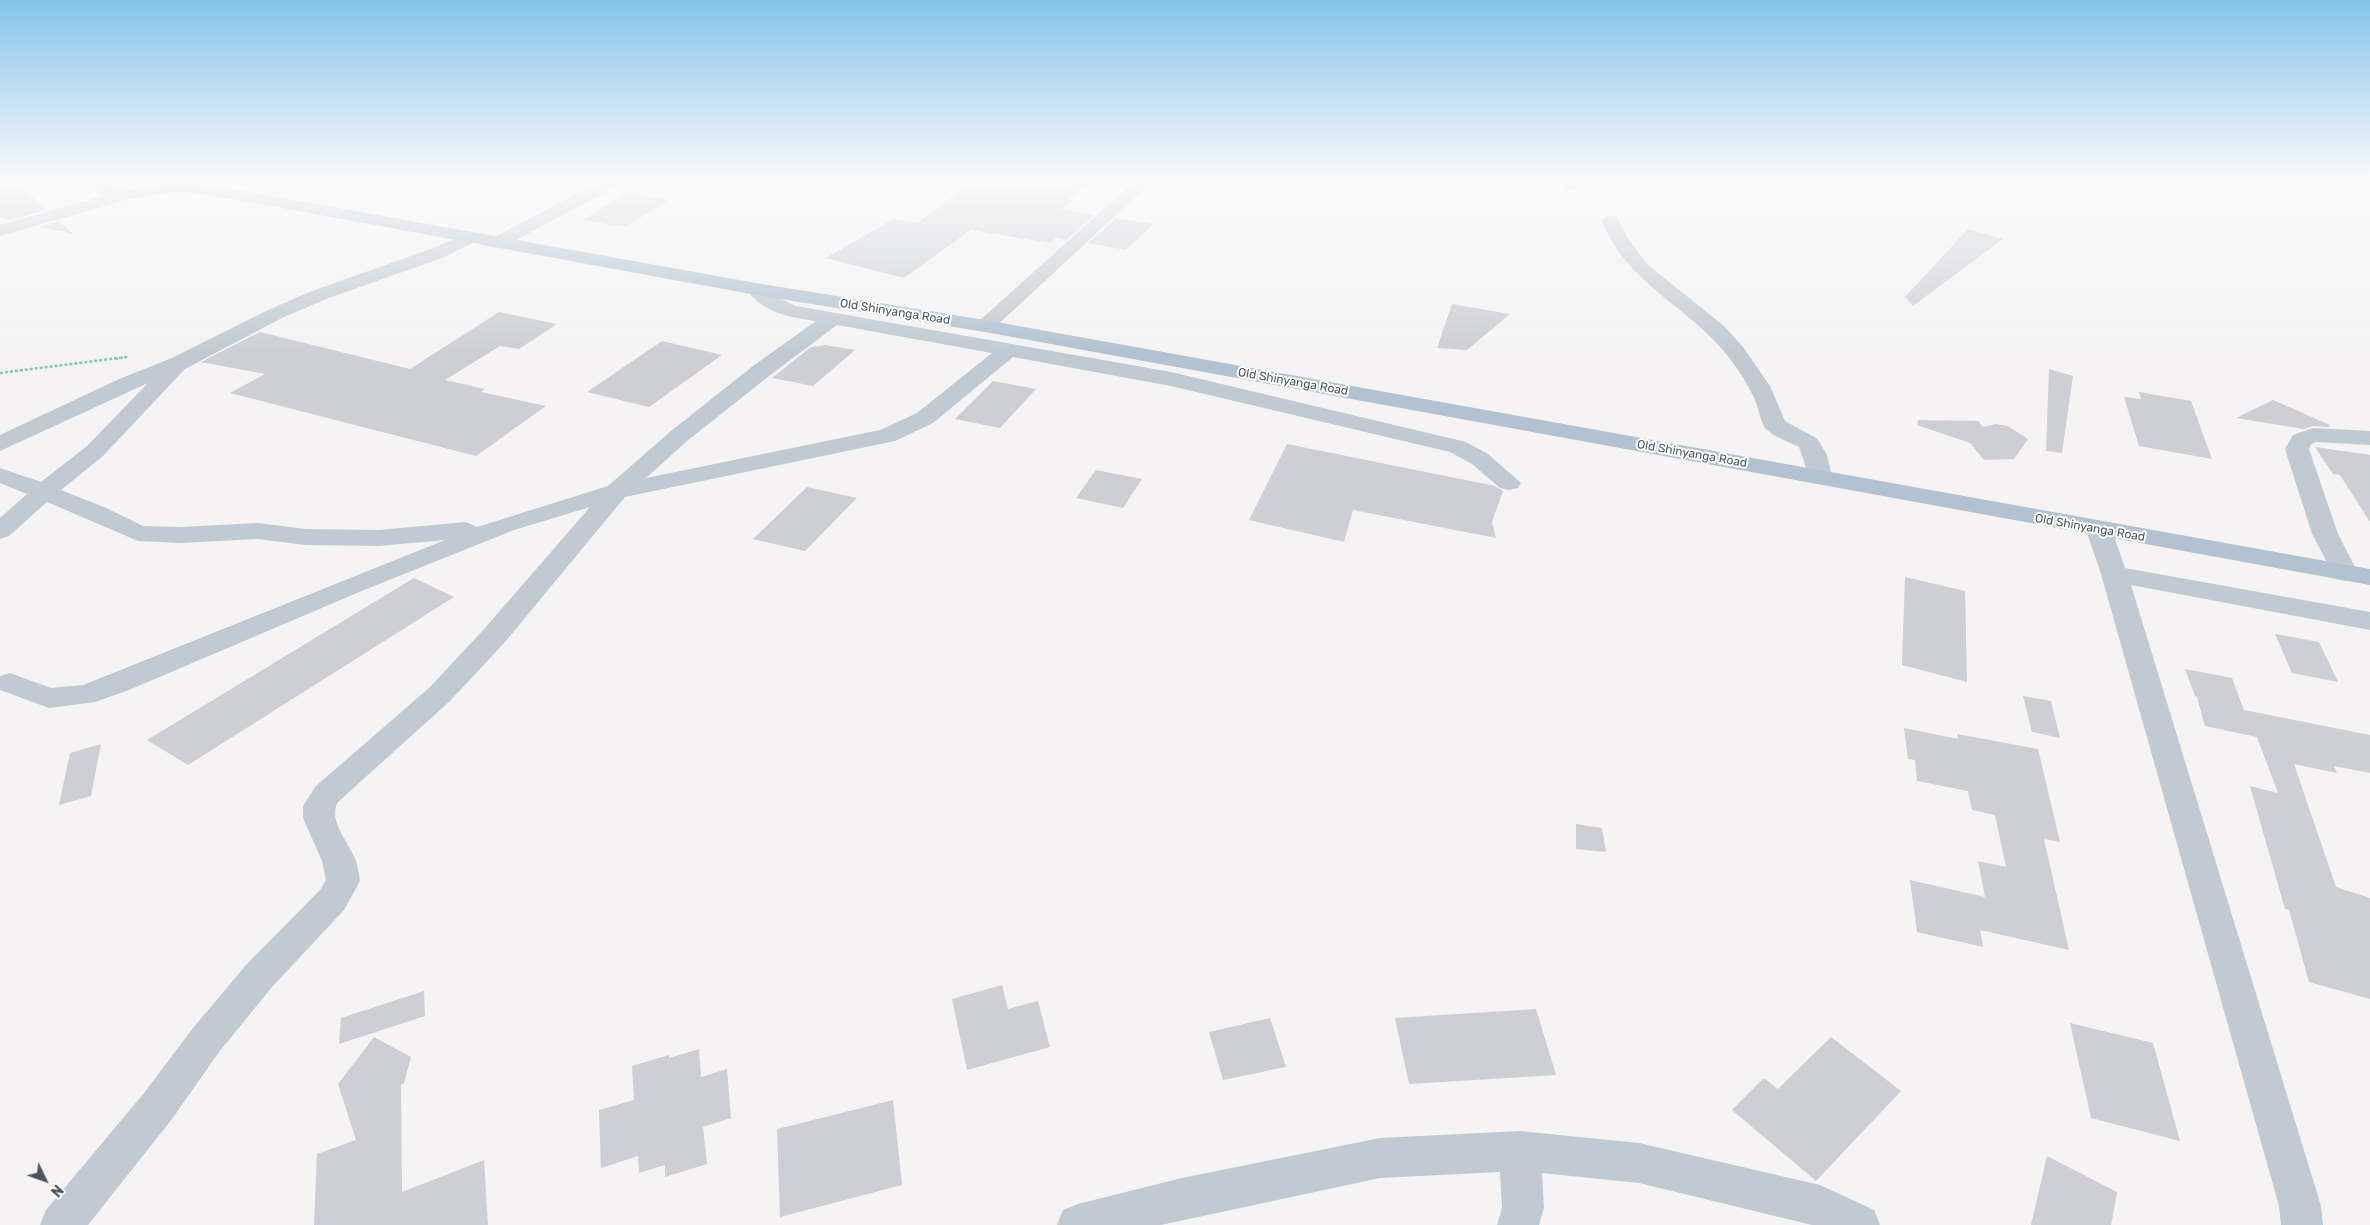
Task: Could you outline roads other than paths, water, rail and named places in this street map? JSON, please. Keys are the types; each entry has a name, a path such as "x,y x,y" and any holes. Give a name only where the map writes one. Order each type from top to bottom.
{"main road":[{"name":"Old Shinyanga Road","path":"465,237 756,289 985,326 1820,477 2099,530 2370,577"}],"street":[{"path":"496,243 507,237"},
{"path":"985,326 1083,237"},
{"path":"1616,237 1640,267 1717,330 1728,342 1765,393 1775,425 1808,443 1815,455 1820,477"},
{"path":"0,444 127,384 180,363 275,314 328,292 435,254 469,238"},
{"path":"756,289 771,304 792,311 1171,379 1458,447 1480,458 1509,483"},
{"path":"62,1225 259,976 332,900 343,881 339,861 319,818 319,806 327,794 440,694 495,635 617,491 679,436 761,371 802,343 833,318"},
{"path":"10,683 49,698 84,695 119,683 355,584 505,525 617,491 887,436 925,418 975,380 1007,351"},
{"path":"0,531 95,451 180,363"},
{"path":"2345,573 2325,534 2297,449 2301,440 2313,436 2370,438"},
{"path":"0,475 138,533 181,535 258,531 306,537 379,538 433,534 505,525"},
{"path":"2099,530 2114,574 2300,1206 2302,1225"},
{"path":"2114,574 2370,621"},
{"path":"1078,1225 1182,1199 1380,1158 1520,1152 1639,1163 1820,1206 1859,1225"},
{"path":"1518,1225 1524,1208 1520,1152"}]}
